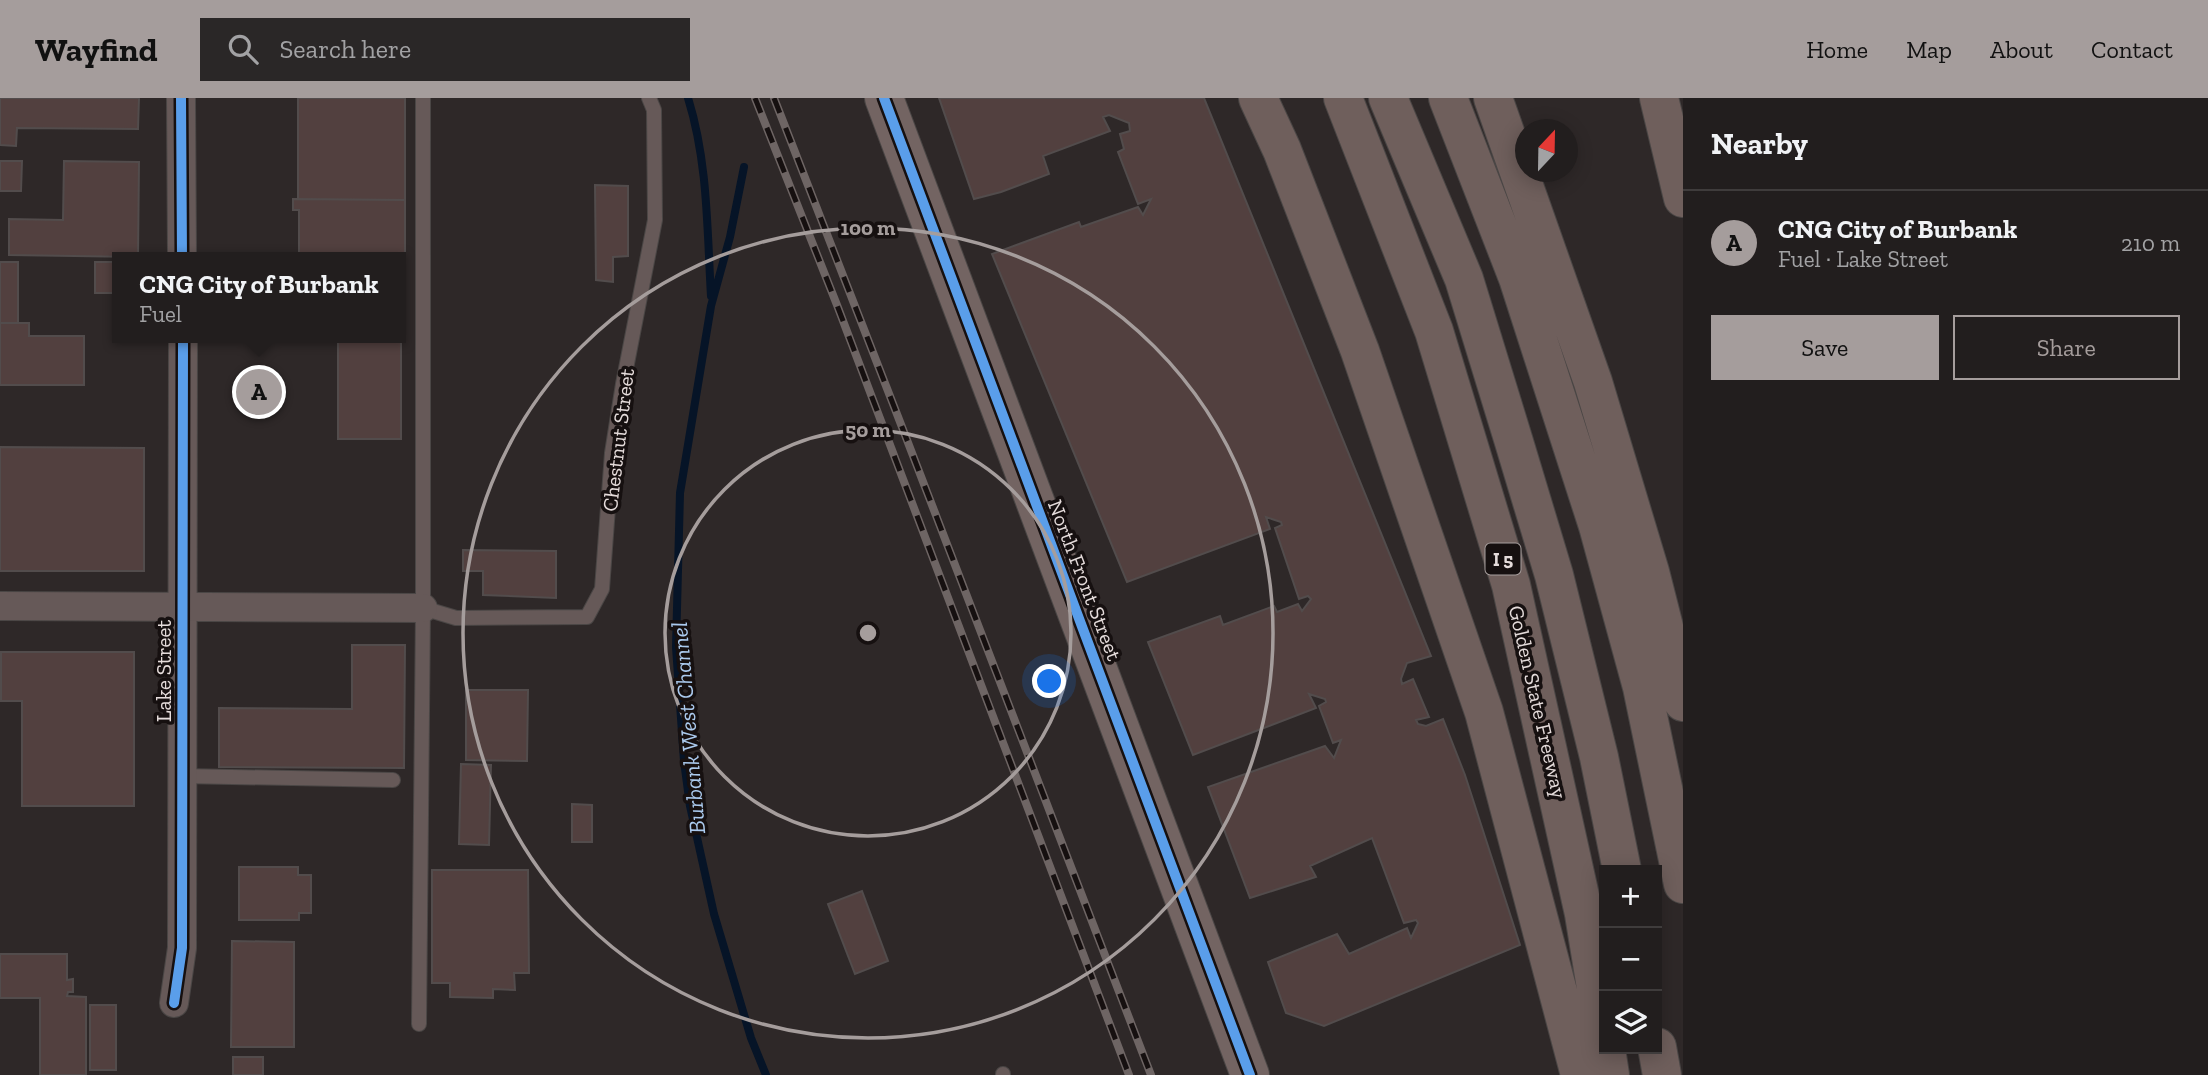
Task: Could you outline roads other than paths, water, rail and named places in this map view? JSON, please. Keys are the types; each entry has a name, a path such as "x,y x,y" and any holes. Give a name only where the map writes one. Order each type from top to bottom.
{"highway":[{"path":"1258,98 1282,150 1360,351 1484,712 1580,1075"},
{"name":"Golden State Freeway","path":"1343,98 1434,331 1511,585 1582,901 1599,1006"},
{"path":"1388,98 1464,279 1514,442 1558,588 1599,757 1621,865"},
{"path":"1448,98 1518,278 1598,526 1642,687 1683,884"},
{"path":"1493,98 1593,382 1650,572 1683,702"},
{"path":"1659,98 1683,198"},
{"path":"1607,1054 1611,1075"},
{"path":"1658,1054 1662,1075"}],"main road":[{"name":"North Front Street","path":"884,98 1250,1075"}],"street":[{"path":"181,98 183,252"},
{"name":"Lake Street","path":"174,1003 182,948 183,343"},
{"name":"Chestnut Street","path":"0,606 423,608"}],"lane":[{"path":"419,1024 423,608 423,98"},
{"name":"Chestnut Street","path":"423,608 456,618 587,617 602,589 612,453 655,220 654,110 649,98"},
{"path":"182,776 393,780"}],"waterway":[{"path":"688,98 703,171 711,296"},
{"name":"Burbank West Channel","path":"744,167 730,237 711,306 680,493 676,647 690,806 714,914 751,1038 766,1075"}],"railway":[{"path":"755,98 837,305 1129,1075"},
{"path":"774,98 1151,1075"}],"place":[{"name":"CNG City of Burbank","path":"259,392"}]}
